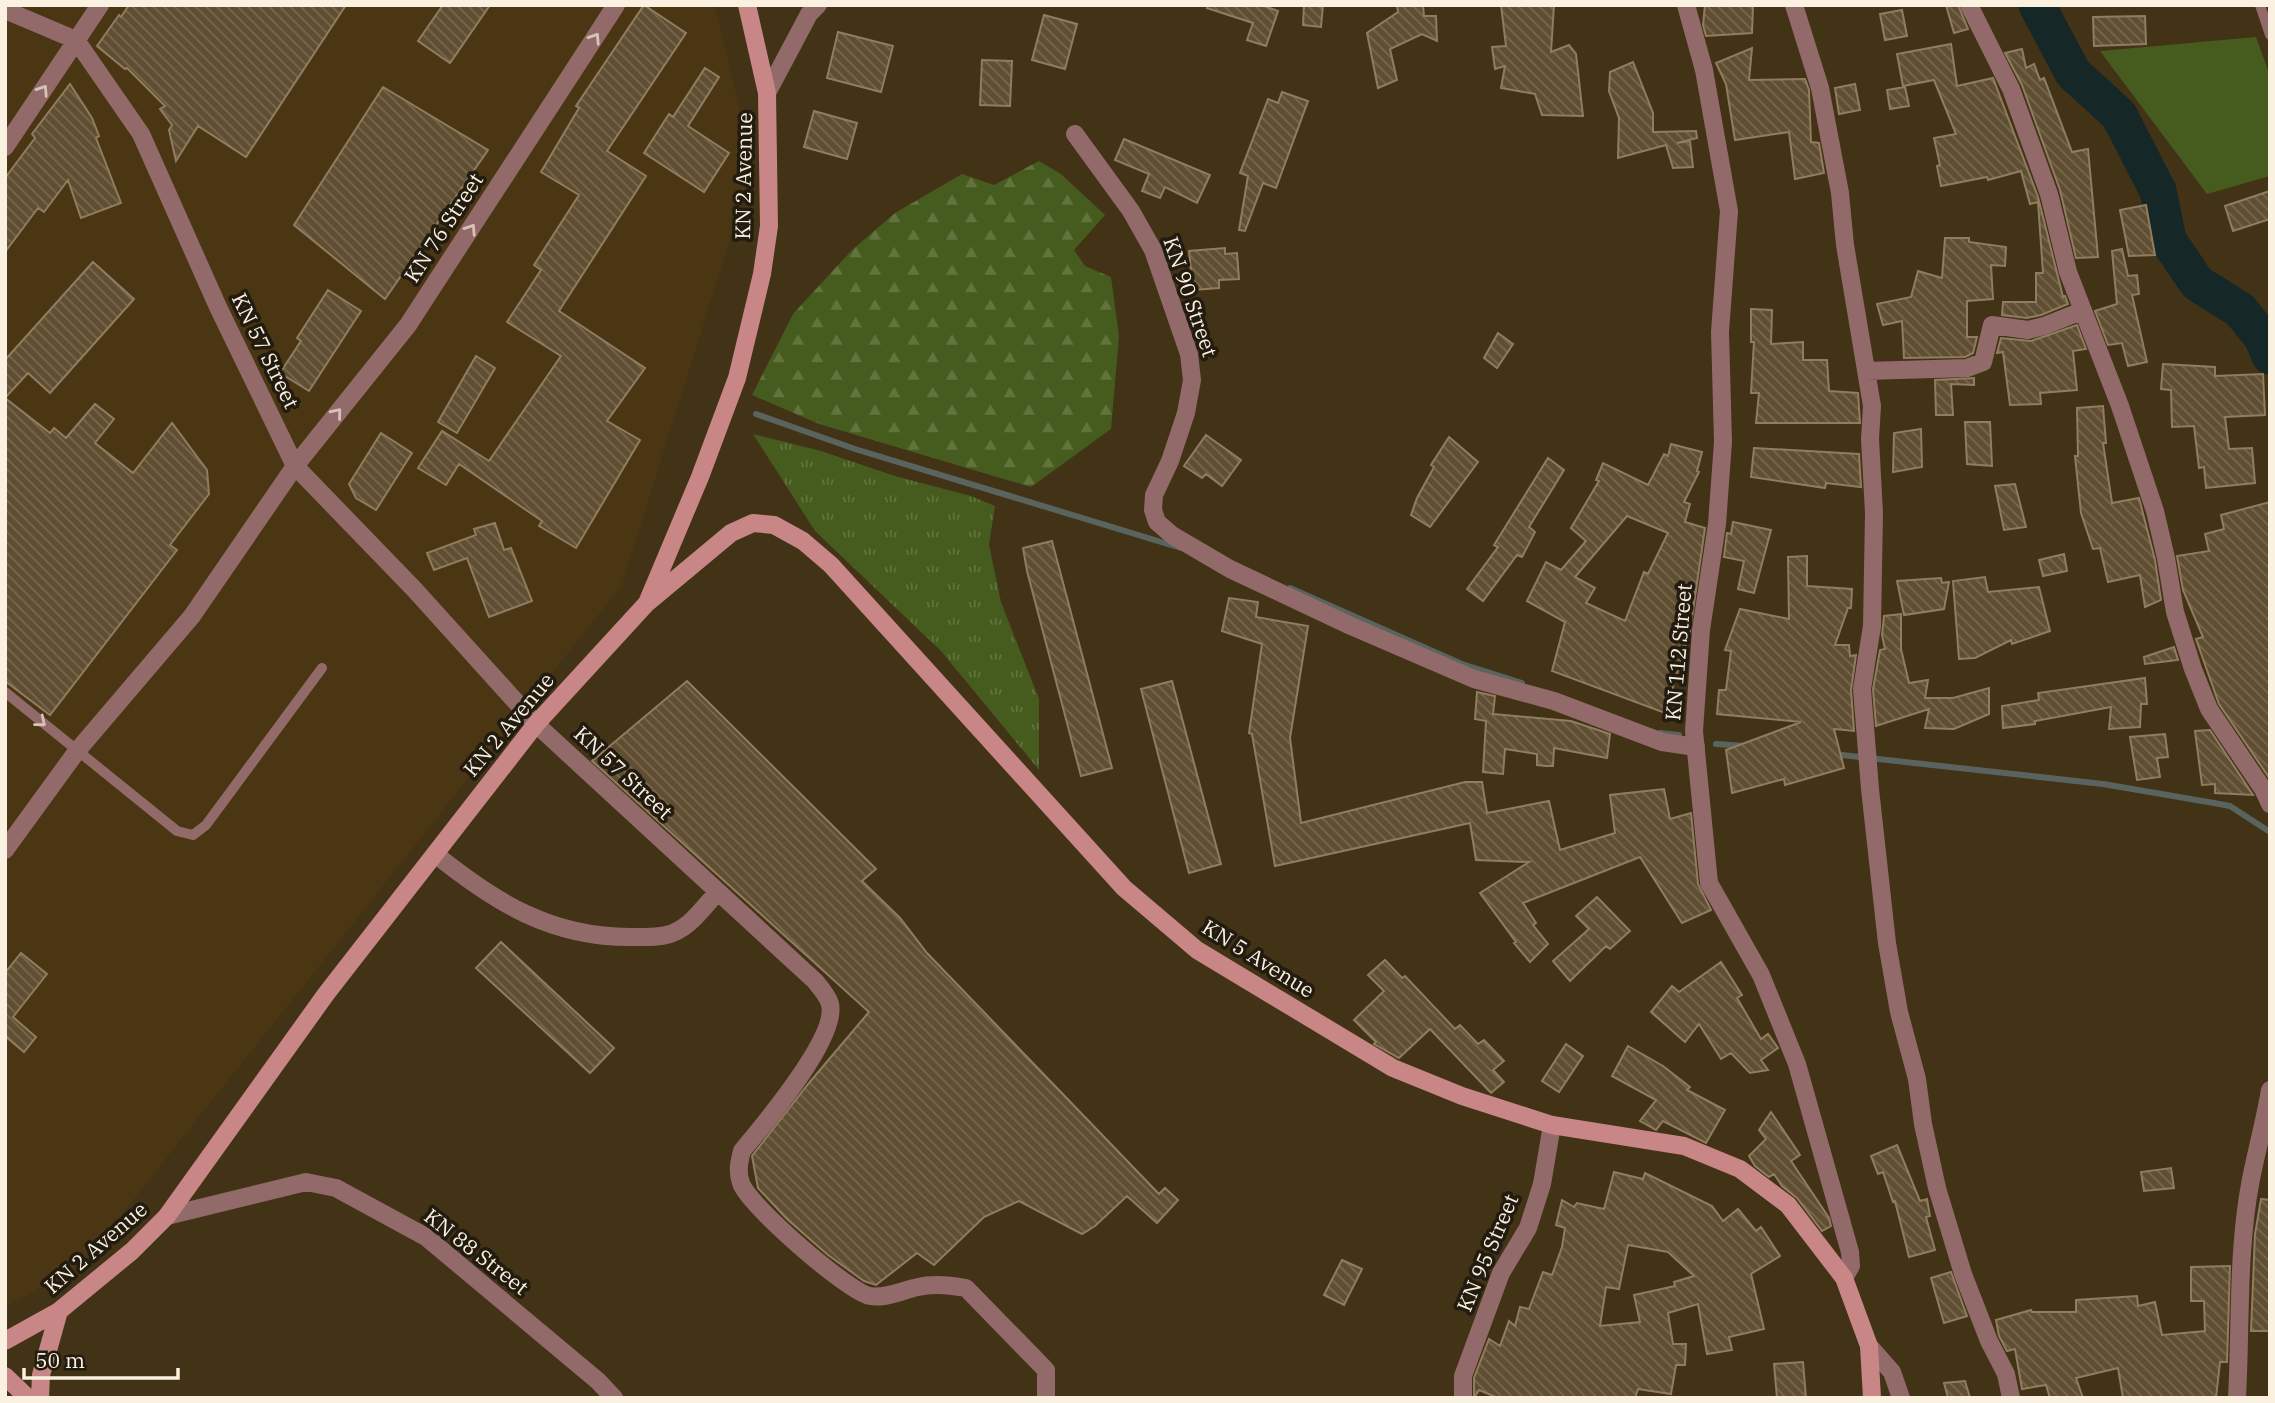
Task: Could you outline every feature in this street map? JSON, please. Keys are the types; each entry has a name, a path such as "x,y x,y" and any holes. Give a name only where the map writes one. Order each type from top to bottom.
{"main road":[{"name":"KN 2 Avenue","path":"5,1341 58,1311 132,1251 166,1216 326,994 536,724 647,603 700,478 737,378 753,315 769,226 767,93 747,5"},
{"name":"KN 5 Avenue","path":"647,603 731,533 753,523 774,525 803,541 831,565 1124,888 1197,950 1393,1068 1462,1096 1552,1125 1684,1146 1740,1169 1788,1205 1844,1278 1869,1346 1871,1398"},
{"path":"40,1398 41,1376 58,1311"},
{"path":"5,1376 28,1398"}],"street":[{"path":"5,147 100,5"},
{"name":"KN 76 Street","path":"5,850 77,751 192,616 295,466 408,326 616,5"},
{"path":"767,93 809,14 818,5"},
{"name":"KN 112 Street","path":"1686,5 1704,70 1729,211 1720,332 1723,442 1717,524 1701,630 1694,731 1709,883 1761,975 1797,1064 1850,1252 1851,1266 1844,1278"},
{"path":"1794,5 1820,88 1840,193 1845,245 1872,406 1872,626 1863,689 1870,789 1887,943 1899,1012 1917,1079 1923,1124 1937,1188 1963,1274 1989,1341 2006,1374 2011,1398"},
{"path":"1969,5 2011,89 2049,194 2068,272 2120,406 2155,511 2175,612 2193,669 2209,709 2263,789 2270,804"},
{"path":"5,10 76,40"},
{"name":"KN 57 Street","path":"76,40 141,134 218,307 295,466 414,590 536,724 815,981 830,1002 830,1023 814,1055 742,1151 738,1165 741,1184 752,1203 810,1255 870,1296 920,1286 947,1284 966,1288 1046,1370 1046,1398"},
{"name":"KN 90 Street","path":"1075,134 1131,211 1153,250 1189,354 1192,380 1186,413 1170,461 1154,495 1153,510 1157,522 1172,535 1254,580 1351,626 1474,678 1554,701 1662,741 1696,747"},
{"path":"1866,371 1967,368 1983,362 1992,325 2028,330 2082,311"},
{"path":"435,854 467,880 509,908 540,922 570,931 618,938 653,937 674,933 688,924 718,892"},
{"path":"2237,1398 2241,1271 2251,1180 2270,1090"},
{"name":"KN 95 Street","path":"1463,1398 1464,1376 1501,1273 1528,1228 1542,1185 1552,1125"},
{"name":"KN 88 Street","path":"166,1216 306,1182 337,1188 426,1237 598,1381 614,1398"},
{"path":"1869,1346 1892,1372 1901,1398"}],"lane":[{"path":"2260,5 2270,35"},
{"path":"5,692 177,831 193,835 206,825 321,668"}],"shaded area":[{"path":"5,5 715,5 753,166 622,585 80,1267 5,1307"}],"green space":[{"path":"2256,37 2270,76 2270,176 2207,194 2100,51"},
{"path":"1039,161 1061,174 1105,215 1074,250 1085,266 1111,277 1119,336 1111,429 1031,487 819,424 752,395 793,314 852,250 895,213 962,174 994,185"},
{"path":"753,434 821,451 895,476 971,496 995,506 989,545 1001,602 1039,699 1039,770 941,651 815,531"}],"building":[{"path":"129,5 346,5 246,157 198,126 176,161 169,130 172,125 160,109 165,106 127,68 97,46"},
{"path":"443,5 490,5 450,63 418,41"},
{"path":"644,5 686,33 607,151 646,176 559,311 645,368 607,421 640,440 576,548 539,526 542,521 459,464 446,485 418,468 442,431 489,461 561,356 507,322 541,270 534,265 579,195 541,172 579,108 576,106"},
{"path":"1208,5 1261,5 1278,11 1266,46 1247,40 1253,23 1207,8"},
{"path":"1304,5 1323,5 1321,27 1303,25"},
{"path":"1397,5 1423,5 1424,16 1436,16 1437,41 1422,34 1390,49 1397,80 1378,88 1367,33 1398,12"},
{"path":"1501,5 1554,5 1551,52 1569,45 1576,54 1583,116 1542,115 1535,94 1501,88 1505,66 1495,69 1492,47 1506,46"},
{"path":"1705,5 1753,5 1752,33 1706,36 1703,25"},
{"path":"1946,5 1958,5 1968,29 1954,33"},
{"path":"1902,10 1907,36 1885,40 1880,14"},
{"path":"1044,15 1077,24 1065,69 1032,60"},
{"path":"2145,16 2146,44 2094,46 2093,17"},
{"path":"838,32 893,46 881,92 827,78"},
{"path":"1951,44 1957,86 1993,78 2038,197 2063,297 2065,296 2068,304 2041,315 2027,318 2002,315 2003,302 2036,302 2036,273 2043,273 2038,202 2030,204 2021,171 1988,180 1987,177 1941,186 1934,138 1956,134 1934,80 1903,86 1897,54"},
{"path":"1752,48 1749,80 1805,79 1809,90 1811,142 1819,143 1824,173 1795,179 1789,132 1735,140 1726,84 1716,63"},
{"path":"2022,49 2026,68 2034,64 2040,80 2044,78 2072,152 2088,149 2098,257 2076,258 2060,190 2022,85 2005,53"},
{"path":"982,60 1012,61 1010,106 980,105"},
{"path":"1633,62 1653,113 1653,132 1696,131 1697,138 1677,143 1690,141 1693,167 1673,168 1666,145 1618,158 1619,118 1609,91 1610,72"},
{"path":"705,68 719,77 688,126 729,153 704,192 644,153 669,114 673,117"},
{"path":"70,84 92,118 99,136 96,138 121,203 81,218 68,180 44,212 38,208 5,252 5,178 35,138 32,134"},
{"path":"1855,84 1860,110 1839,114 1835,88"},
{"path":"383,87 488,150 385,299 294,225"},
{"path":"1905,87 1909,106 1890,109 1887,90"},
{"path":"1282,92 1308,101 1276,188 1263,183 1245,231 1239,230 1248,176 1240,173 1268,99 1278,103"},
{"path":"814,111 857,123 847,159 804,147"},
{"path":"1124,139 1210,175 1197,203 1165,187 1160,198 1142,191 1149,174 1115,160"},
{"path":"2270,191 2270,219 2233,231 2225,206"},
{"path":"2146,205 2155,255 2129,256 2120,210"},
{"path":"1945,238 1969,238 1969,242 2006,247 2005,266 1991,265 1993,299 1967,301 1967,337 1977,337 1973,353 1965,357 1904,358 1902,321 1883,325 1877,304 1911,297 1918,271 1942,278"},
{"path":"1225,248 1225,254 1237,253 1239,279 1219,280 1219,288 1193,290 1189,251"},
{"path":"2122,249 2128,276 2137,275 2139,294 2132,295 2147,362 2128,366 2122,343 2108,345 2095,311 2117,304 2112,251"},
{"path":"93,262 134,299 50,393 28,373 5,398 5,360"},
{"path":"328,290 361,311 309,391 280,373 301,341 297,338"},
{"path":"1751,309 1772,310 1771,344 1803,342 1803,360 1827,360 1829,391 1858,393 1860,423 1756,423 1759,393 1751,393 1754,342 1751,342"},
{"path":"2077,325 2086,349 2073,351 2077,390 2040,393 2041,404 2010,405 2003,352 1997,353 2001,338 2031,341"},
{"path":"1498,333 1513,344 1497,368 1484,358"},
{"path":"476,356 495,368 457,433 438,422"},
{"path":"2163,364 2215,367 2215,376 2263,374 2265,415 2225,417 2229,449 2252,448 2255,483 2206,488 2204,467 2199,468 2194,426 2172,427 2171,390 2161,389"},
{"path":"1974,378 1974,385 1951,384 1953,415 1936,415 1935,380"},
{"path":"5,398 50,433 54,428 66,438 95,404 114,419 95,443 133,473 172,423 207,470 209,494 170,545 177,550 50,715 5,681"},
{"path":"2103,406 2106,443 2103,443 2112,503 2139,498 2155,560 2161,600 2145,607 2140,575 2108,582 2100,548 2093,549 2081,513 2075,456 2078,456 2077,408"},
{"path":"1965,422 1990,422 1992,466 1967,464"},
{"path":"1921,429 1922,467 1893,472 1894,433"},
{"path":"381,433 412,453 376,510 356,498 349,484"},
{"path":"1206,435 1241,460 1222,486 1206,474 1202,478 1184,466"},
{"path":"1449,437 1478,462 1430,527 1411,515 1434,467 1431,465"},
{"path":"1671,444 1702,452 1697,471 1699,472 1684,502 1690,504 1685,522 1705,528 1690,631 1665,713 1552,671 1565,622 1527,601 1546,562 1561,570 1586,541 1571,528 1599,481 1596,480 1603,463 1648,485 1664,454 1668,456","holes":["1627,516 1668,533 1648,574 1644,572 1625,621 1586,603 1595,588 1575,577"]},
{"path":"1754,448 1859,454 1861,487 1826,483 1825,488 1751,477"},
{"path":"1548,458 1564,470 1529,527 1535,532 1522,557 1517,555 1483,601 1467,589 1498,547 1494,545"},
{"path":"2015,484 2026,527 2004,530 1995,486"},
{"path":"2270,502 2270,779 2219,704 2196,639 2203,637 2183,590 2177,556 2209,551 2205,534 2224,529 2221,515"},
{"path":"1733,522 1771,530 1754,593 1738,589 1744,561 1724,557 1727,533 1731,534"},
{"path":"495,523 504,550 511,548 532,601 489,617 467,558 434,570 427,553 476,535 474,529"},
{"path":"1052,541 1112,768 1081,776 1023,548"},
{"path":"2064,554 2067,571 2043,576 2039,560"},
{"path":"1807,556 1807,586 1852,589 1851,608 1848,608 1835,645 1849,645 1850,656 1856,655 1851,690 1854,731 1834,729 1844,768 1785,785 1784,779 1732,793 1726,750 1801,722 1717,714 1719,690 1726,690 1731,651 1725,650 1740,609 1789,619 1788,557"},
{"path":"1985,577 1988,592 2039,587 2050,631 2012,644 2011,640 1975,658 1959,659 1953,581"},
{"path":"1941,578 1942,583 1949,582 1944,609 1904,615 1897,581"},
{"path":"1229,598 1258,602 1256,617 1308,626 1290,738 1301,823 1465,782 1482,782 1487,813 1549,801 1560,850 1615,833 1610,795 1664,789 1670,819 1691,813 1698,884 1711,910 1682,923 1640,857 1523,903 1536,923 1533,925 1548,944 1530,962 1480,893 1529,862 1476,860 1470,823 1275,866 1252,734 1249,733 1262,644 1222,631"},
{"path":"1901,614 1901,649 1909,683 1928,680 1925,698 1953,698 1989,688 1989,714 1954,729 1925,728 1929,709 1876,726 1873,689 1880,650 1885,649 1882,635 1884,616"},
{"path":"2174,647 2178,660 2145,664 2144,657"},
{"path":"2145,678 2147,704 2141,704 2140,727 2109,729 2111,707 2035,721 2035,724 2003,728 2002,706 2039,700 2038,693"},
{"path":"687,681 876,869 862,881 900,918 927,953 1159,1194 1165,1188 1178,1200 1157,1223 1127,1196 1095,1226 1082,1234 1019,1201 984,1217 934,1265 917,1253 876,1285 864,1281 828,1255 787,1219 758,1188 752,1156 869,1012 592,761"},
{"path":"1172,681 1221,864 1189,873 1141,689"},
{"path":"1477,692 1495,696 1493,714 1571,721 1610,734 1607,758 1554,748 1553,766 1546,766 1537,765 1537,754 1505,749 1503,774 1483,772 1486,721 1475,719"},
{"path":"2210,730 2253,795 2215,793 2215,784 2202,785 2195,731"},
{"path":"2165,734 2168,757 2157,758 2160,777 2137,780 2130,737"},
{"path":"1597,897 1630,931 1610,949 1606,946 1570,981 1553,961 1589,929 1576,916"},
{"path":"501,942 614,1048 590,1073 476,968"},
{"path":"21,953 47,974 13,1017 36,1037 24,1052 5,1036 5,973"},
{"path":"1385,960 1402,978 1405,976 1455,1029 1460,1025 1478,1044 1484,1040 1504,1061 1493,1070 1504,1082 1491,1093 1430,1029 1399,1058 1374,1044 1376,1042 1354,1020 1384,991 1368,975"},
{"path":"1721,962 1742,995 1737,998 1761,1039 1768,1034 1778,1048 1761,1060 1768,1070 1750,1073 1731,1053 1721,1059 1699,1024 1685,1042 1651,1012 1672,986 1679,992"},
{"path":"1566,1044 1583,1056 1559,1092 1542,1081"},
{"path":"1628,1046 1663,1066 1690,1087 1687,1090 1725,1110 1706,1143 1663,1121 1656,1130 1640,1121 1656,1100 1612,1076"},
{"path":"1771,1112 1800,1155 1791,1161 1829,1218 1831,1226 1822,1231 1797,1198 1782,1186 1774,1174 1769,1177 1755,1166 1749,1156 1766,1139 1759,1130"},
{"path":"1897,1145 1920,1201 1927,1199 1930,1216 1926,1217 1935,1250 1909,1257 1895,1201 1893,1202 1883,1172 1878,1174 1871,1156"},
{"path":"2171,1168 2174,1188 2144,1191 2141,1172"},
{"path":"1614,1172 1643,1179 1645,1173 1712,1206 1723,1221 1738,1209 1756,1231 1761,1227 1780,1256 1751,1274 1764,1329 1729,1337 1732,1350 1707,1354 1698,1304 1668,1313 1673,1344 1686,1344 1685,1365 1676,1365 1671,1394 1638,1389 1635,1398 1498,1398 1479,1390 1474,1398 1474,1378 1489,1339 1500,1346 1509,1321 1515,1326 1520,1307 1529,1309 1543,1272 1552,1275 1562,1247 1565,1228 1556,1225 1562,1200 1574,1207 1577,1203 1604,1209","holes":["1628,1245 1668,1252 1694,1276 1674,1282 1675,1286 1634,1295 1640,1322 1600,1326 1606,1287 1619,1289"]},
{"path":"2261,1199 2270,1200 2270,1331 2251,1331 2255,1234"},
{"path":"1342,1260 1362,1269 1344,1305 1324,1295"},
{"path":"2230,1266 2227,1362 2220,1362 2216,1398 2123,1398 2118,1368 2076,1378 2083,1398 2050,1398 2046,1385 2022,1389 2015,1349 2007,1351 1999,1336 1996,1320 2031,1310 2076,1312 2076,1300 2137,1296 2138,1306 2155,1302 2162,1335 2205,1331 2204,1301 2191,1301 2191,1267"},
{"path":"1951,1272 1967,1316 1944,1323 1931,1278"},
{"path":"1803,1362 1806,1398 1777,1398 1774,1364"},
{"path":"1965,1381 1970,1398 1948,1398 1944,1383"}],"waterway":[{"path":"2037,5 2073,73 2119,115 2158,191 2168,240 2197,283 2240,310 2262,337 2270,356"},
{"path":"756,414 855,449 1181,548"},
{"path":"1290,588 1462,664 1522,683"},
{"path":"1660,733 1679,735"},
{"path":"1716,744 1745,746"},
{"path":"1833,754 2103,784 2214,803 2230,806 2270,832"}]}
